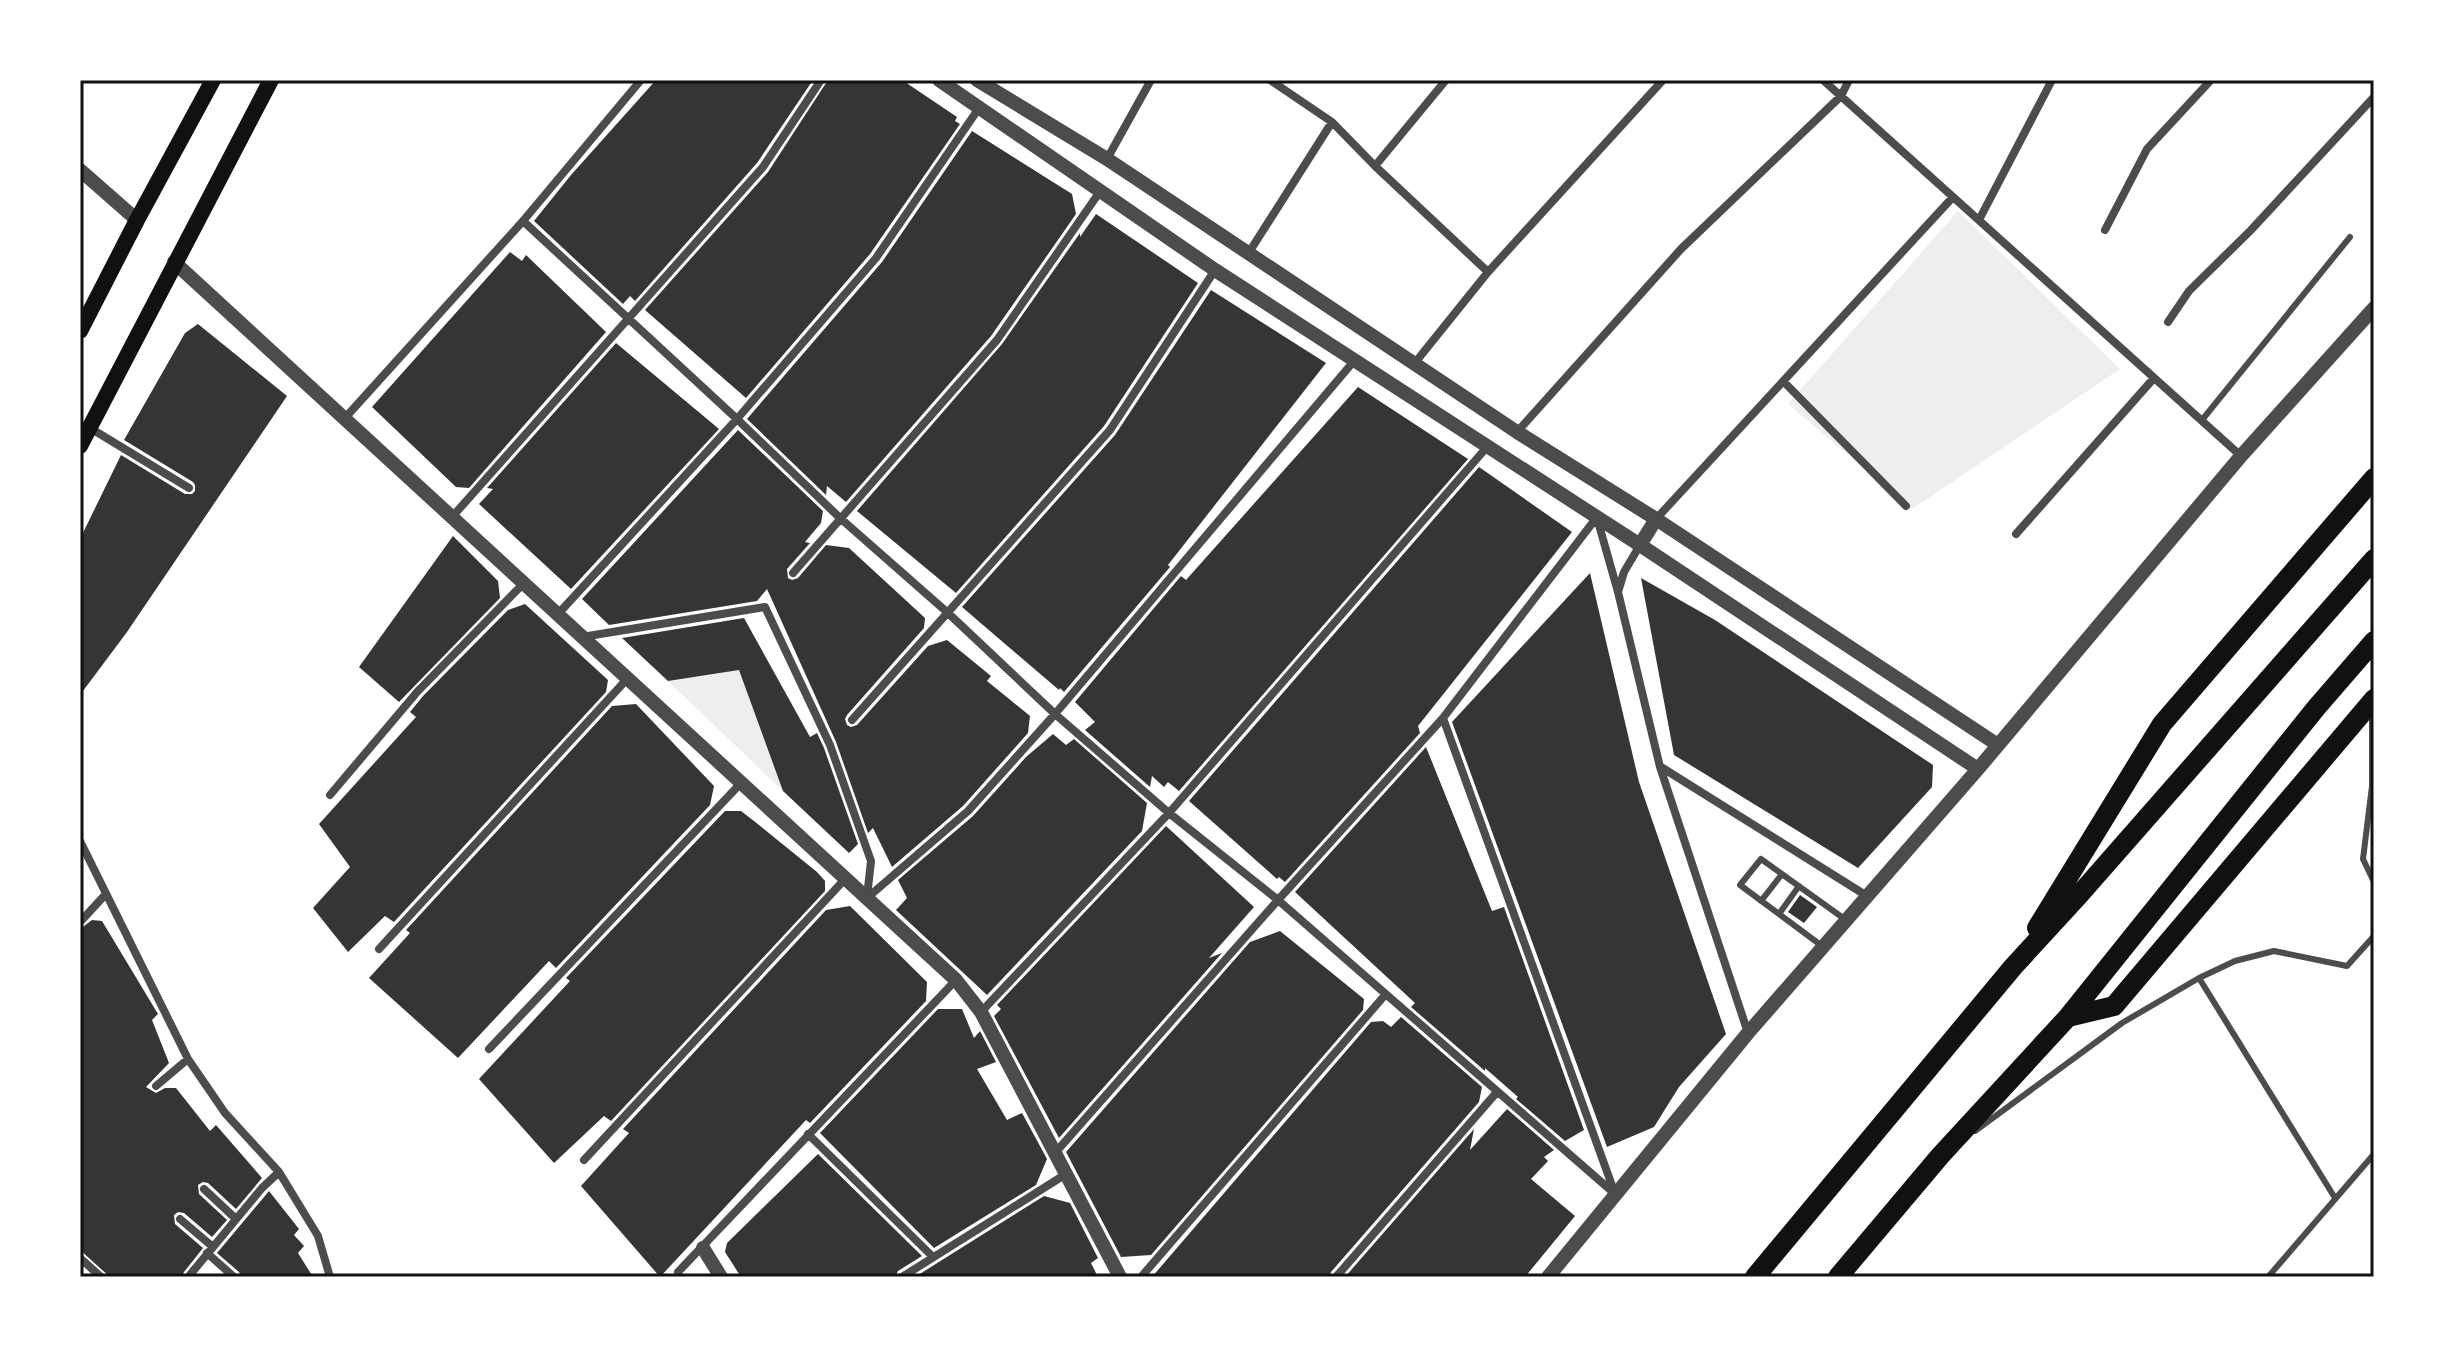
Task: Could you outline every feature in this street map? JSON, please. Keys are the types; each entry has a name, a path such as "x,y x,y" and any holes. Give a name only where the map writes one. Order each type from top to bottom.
{"highway":[{"path":"2013,967 2162,724 2374,478"},
{"path":"1755,1277 2013,967 2374,559"},
{"path":"1838,1277 1940,1156 2068,1017 2316,708 2374,641"},
{"path":"2068,1017 2114,1006 2373,700"}],"main road":[{"path":"80,331 213,80"},
{"path":"80,446 271,80"}],"street":[{"path":"345,418 523,221 641,80"},
{"path":"452,517 763,167 821,80"},
{"path":"939,80 1215,270 1640,545 1978,769"},
{"path":"1107,159 1151,80"},
{"path":"1270,80 1332,122 1488,272"},
{"path":"1375,166 1446,80"},
{"path":"1414,364 1488,272 1663,80"},
{"path":"1823,80 2241,456"},
{"path":"1517,432 1681,249 1841,96 1849,80"},
{"path":"1979,220 2052,80"},
{"path":"2105,230 2147,149 2211,80"},
{"path":"982,81 1107,159 1517,432 1656,519 1998,745"},
{"path":"2168,322 2189,291 2251,230 2374,97"},
{"path":"558,614 737,419 876,258 979,108"},
{"path":"1248,254 1332,122"},
{"path":"80,170 137,220"},
{"path":"793,573 997,340 1101,190"},
{"path":"1618,592 1624,572 1656,519 1953,197"},
{"path":"523,221 1055,714 1169,813 1278,900 1615,1194"},
{"path":"174,262 956,980 981,1012 1120,1277"},
{"path":"852,720 1110,430 1215,270"},
{"path":"1548,1277 1748,1033 1978,769 2241,456 2374,308"},
{"path":"867,898 968,811 1055,714 1354,361"},
{"path":"2016,534 2154,378"},
{"path":"1783,381 1906,506"},
{"path":"90,428 189,488"},
{"path":"981,1012 1169,813 1487,447"},
{"path":"1597,517 1660,767 1748,1033"},
{"path":"1055,1153 1443,718 1597,517"},
{"path":"330,795 418,691 524,583"},
{"path":"582,637 765,607 830,745 871,861 867,898"},
{"path":"379,949 628,678"},
{"path":"1443,718 1615,1194"},
{"path":"1660,767 1867,896"},
{"path":"489,1049 741,783"},
{"path":"80,841 188,1059 225,1113 279,1172 318,1236 330,1277"},
{"path":"584,1160 846,878"},
{"path":"80,922 105,895"},
{"path":"678,1272 956,980"},
{"path":"1141,1277 1385,995"},
{"path":"156,1086 188,1059"},
{"path":"1336,1277 1497,1092"},
{"path":"808,1134 932,1256"},
{"path":"189,1276 279,1172"},
{"path":"902,1277 1066,1174"},
{"path":"204,1189 236,1219"},
{"path":"180,1219 234,1277"},
{"path":"703,1248 721,1277"},
{"path":"80,1258 101,1277"}],"lane":[{"path":"2202,420 2350,237"},
{"path":"2373,700 2372,786 2363,859 2374,882"},
{"path":"1823,947 1740,885 1761,859 1846,920"},
{"path":"1761,901 1782,874"},
{"path":"1779,914 1799,886"},
{"path":"1940,1156 2122,1023 2199,978 2235,961 2274,951 2347,966 2374,936"},
{"path":"2199,978 2335,1198"},
{"path":"2268,1277 2374,1154"}],"shaded area":[{"path":"1958,211 2120,369 1912,509 1788,404"},
{"path":"738,667 783,791 668,681 723,673"}],"building":[{"path":"656,80 813,80 757,163 635,301 630,296 623,304 534,221"},
{"path":"828,80 902,80 957,117 955,121 960,124 870,254 746,398 645,310 768,172"},
{"path":"972,131 1072,194 1076,214 991,336 846,502 827,486 826,495 747,419 882,262"},
{"path":"1096,214 1198,283 1104,426 956,593 857,511 1002,344"},
{"path":"510,252 522,261 526,255 606,332 469,488 456,487 372,407"},
{"path":"1211,290 1326,363 1168,565 1170,567 1064,692 962,607 1115,435"},
{"path":"198,324 287,396 127,632 80,695 80,539 121,455 185,494 195,491 193,482 124,440 185,333"},
{"path":"616,343 719,429 571,589 479,504 493,489 487,488"},
{"path":"1358,387 1468,459 1179,791 1168,782 1164,787 1152,776 1150,787 1085,730 1095,722 1075,702 1181,576 1186,580"},
{"path":"738,430 823,511 821,523 805,542 810,543 787,569 788,578 798,578 826,545 849,548 925,618 924,628 847,715 847,725 857,725 928,646 947,640 991,676 987,681 1030,716 1028,733 963,806 892,867 873,828 868,833 836,742 767,589 757,601 609,625 582,599"},
{"path":"1479,467 1572,532 1418,726 1420,733 1285,882 1279,877 1277,879 1189,801"},
{"path":"453,536 498,581 500,598 399,702 359,667"},
{"path":"1590,573 1639,782 1726,1034 1679,1087 1654,1127 1607,1147 1452,722"},
{"path":"1641,578 1715,620 1933,765 1932,787 1858,868 1674,755"},
{"path":"525,604 608,680 606,692 394,922 385,916 348,952 313,908 350,867 319,824 416,717 410,712 423,696 508,610"},
{"path":"744,618 810,737 817,733 824,748 858,844 849,853 783,791 739,670 668,681 622,638"},
{"path":"636,704 714,786 710,805 556,968 549,961 458,1058 369,978 410,933 406,930 612,706"},
{"path":"1053,734 1066,745 1074,739 1147,803 1142,831 987,995 896,910 907,898 898,880 973,816 1026,757"},
{"path":"1426,747 1492,911 1504,907 1584,1130 1565,1141 1485,1068 1485,1071 1411,1007 1415,1003 1295,892"},
{"path":"725,811 741,811 754,821 817,872 825,881 825,891 611,1121 604,1116 554,1163 479,1079 570,981 566,978"},
{"path":"1166,826 1254,907 1209,958 1222,953 1059,1138 994,1016 1001,1009 997,1005"},
{"path":"1800,895 1817,907 1804,923 1788,912"},
{"path":"850,906 927,982 926,1001 810,1123 806,1120 660,1277 581,1186 629,1133 623,1129 826,910"},
{"path":"92,920 102,921 158,1014 152,1020 169,1063 146,1087 156,1093 165,1088 176,1088 210,1131 216,1125 262,1178 236,1209 208,1183 198,1185 199,1194 227,1220 212,1237 184,1213 174,1215 175,1224 203,1248 182,1277 110,1277 80,1250 80,929"},
{"path":"1280,931 1364,999 1363,1010 1151,1255 1121,1257 1066,1152 1250,942"},
{"path":"938,1009 962,1009 974,1038 980,1031 996,1062 977,1069 1007,1120 1022,1113 1047,1159 1036,1185 934,1248 820,1133"},
{"path":"1401,1017 1482,1087 1479,1102 1329,1277 1152,1277 1371,1022 1383,1021 1391,1027"},
{"path":"1507,1109 1554,1150 1544,1157 1548,1161 1531,1179 1575,1216 1525,1277 1345,1277 1474,1129 1470,1150"},
{"path":"818,1154 922,1256 898,1271 895,1277 741,1277 725,1252 727,1243"},
{"path":"269,1191 299,1229 294,1235 304,1246 298,1253 313,1277 241,1277 217,1253"},
{"path":"1044,1196 1070,1203 1098,1258 1091,1263 1098,1277 915,1277"}]}
